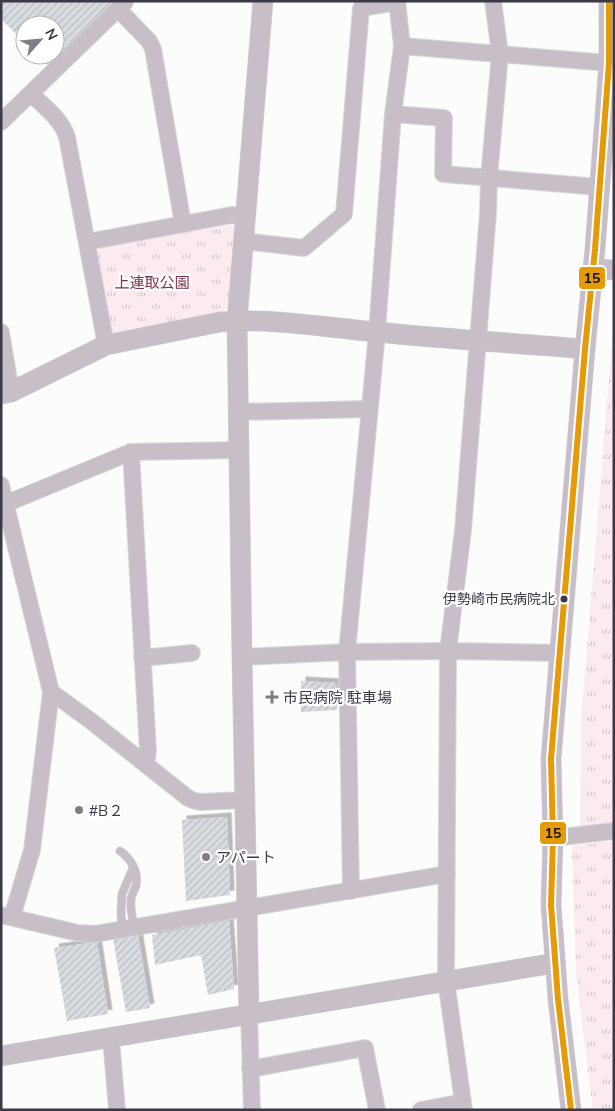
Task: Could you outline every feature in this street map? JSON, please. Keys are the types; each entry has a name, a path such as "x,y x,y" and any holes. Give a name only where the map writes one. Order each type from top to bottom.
{"street":[{"path":"252,1110 237,321 263,1"},
{"path":"243,241 304,248 344,214 361,8 397,1 402,46 393,114 377,332 347,652 351,891"},
{"path":"421,1110 463,1106 446,980 448,651 463,530 500,54 493,1"},
{"path":"571,1110 563,1047 551,906 553,838 551,759 609,63 609,1"},
{"path":"1,122 122,5 153,49 183,224"},
{"path":"402,46 609,63"},
{"path":"31,94 59,121 64,128 67,138 106,345"},
{"path":"393,114 444,118 443,174 599,187"},
{"path":"87,242 232,215 246,216"},
{"path":"593,268 614,270"},
{"path":"1,332 6,393 106,345 220,322 280,322 585,349"},
{"path":"238,412 369,409"},
{"path":"5,504 131,452 239,450"},
{"path":"131,452 148,751 146,764"},
{"path":"1,486 52,692 32,850 7,916 78,933 95,934 446,874"},
{"path":"242,657 347,652 560,652"},
{"path":"142,658 192,653"},
{"path":"52,692 188,798 200,802 245,800"},
{"path":"553,838 614,831"},
{"path":"1,1056 555,962"},
{"path":"111,1038 117,1110"},
{"path":"250,1069 365,1048 377,1110"}],"lane":[{"path":"120,850 128,857 137,876 136,886 131,899 128,929"},
{"path":"128,929 121,912 122,894 133,868"}],"green space":[{"name":"上連取公園","path":"231,225 235,229 229,305 222,312 114,332 110,328 97,253 101,247"},
{"path":"614,318 614,825 580,829 581,722"},
{"path":"614,841 614,1110 593,1110 576,974 572,846"}],"building":[{"path":"1,1 116,1 65,50 65,15 15,15 15,33 1,19"},
{"path":"301,681 336,683 337,710 301,712"},
{"name":"アパート","path":"227,817 230,895 186,901 182,820"},
{"path":"229,921 234,989 208,995 201,955 155,965 152,935"},
{"path":"138,935 150,1008 126,1012 113,939"},
{"path":"97,942 108,1014 67,1021 54,948"}],"transit line":[{"name":"15","path":"571,1110 558,999 551,905 553,838 551,759 595,249 609,63 609,1"}],"place":[{"name":"伊勢崎市民病院北","path":"564,599"},
{"name":"市民病院 駐車場","path":"272,697"},
{"name":"#B２","path":"79,810"},
{"name":"アパート","path":"206,857"}]}
